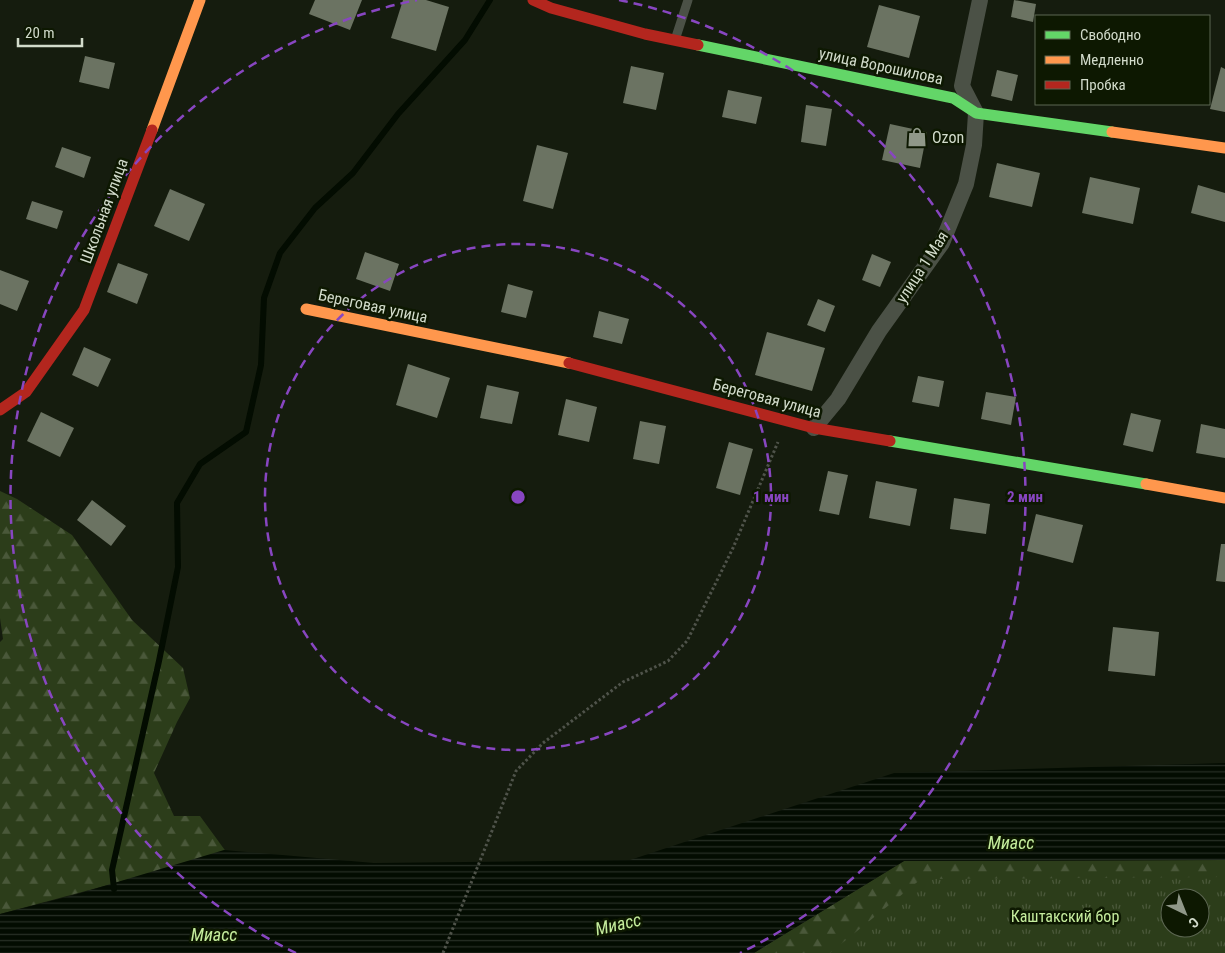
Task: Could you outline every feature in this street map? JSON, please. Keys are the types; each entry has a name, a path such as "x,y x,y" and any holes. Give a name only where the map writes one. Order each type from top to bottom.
{"street":[{"name":"Школьная улица","path":"0,410 26,392 84,310 200,0"},
{"name":"улица Ворошилова","path":"533,0 552,8 645,34 953,98 976,112 1225,148"},
{"path":"976,112 962,86 980,0"},
{"name":"улица 1 Мая","path":"814,428 838,399 879,331 942,243 966,184 974,144 976,112"},
{"name":"Береговая улица","path":"306,309 558,360 814,428 1225,498"}],"lane":[{"path":"675,40 688,0"}],"path":[{"path":"443,953 516,772 543,743 623,682 668,661 688,641 733,548 777,443 789,422"}],"green space":[{"path":"0,491 17,499 72,535 132,620 183,668 190,698 154,773 174,816 200,816 227,853 0,914 0,642 3,639 0,618"},
{"name":"Каштакский бор","path":"1225,860 1225,953 754,953 904,861"},
{"name":"Каштакский бор","path":"1225,877 1225,953 830,953 921,879"}],"water":[{"name":"Миасс","path":"1225,763 1225,860 904,861 754,953 0,953 0,914 74,895 224,850 374,863 630,860 894,773"}],"building":[{"path":"315,0 362,0 350,30 309,14"},
{"path":"403,0 426,0 449,7 436,51 391,38"},
{"path":"1014,0 1036,4 1033,22 1011,17"},
{"path":"879,5 920,16 909,58 867,47"},
{"path":"85,56 115,63 109,89 79,82"},
{"path":"631,66 664,73 656,110 623,103"},
{"path":"1221,67 1225,69 1225,112 1210,109"},
{"path":"997,70 1018,75 1012,101 991,96"},
{"path":"728,90 762,97 756,124 722,117"},
{"path":"806,105 832,109 826,146 801,142"},
{"path":"890,124 927,132 920,168 882,160"},
{"path":"537,145 568,153 553,209 523,201"},
{"path":"62,147 91,157 84,178 55,167"},
{"path":"997,163 1040,173 1032,207 989,197"},
{"path":"1090,177 1140,188 1133,224 1082,213"},
{"path":"1198,185 1225,193 1225,222 1191,213"},
{"path":"170,189 205,204 189,241 154,226"},
{"path":"32,201 63,211 57,229 26,219"},
{"path":"365,252 399,264 390,291 356,279"},
{"path":"872,254 891,262 880,287 862,280"},
{"path":"118,263 148,274 137,304 107,292"},
{"path":"0,270 29,281 17,311 0,304"},
{"path":"508,284 533,291 526,318 501,312"},
{"path":"818,299 835,306 825,332 807,325"},
{"path":"599,311 629,319 622,344 593,337"},
{"path":"767,332 825,348 812,391 755,375"},
{"path":"84,347 111,359 98,387 72,375"},
{"path":"408,364 450,378 437,418 396,405"},
{"path":"918,376 944,381 939,407 912,402"},
{"path":"487,385 519,392 512,424 480,418"},
{"path":"986,392 1016,397 1011,425 981,419"},
{"path":"566,399 597,407 589,442 558,435"},
{"path":"41,412 74,428 60,457 27,441"},
{"path":"1131,413 1161,420 1153,452 1123,445"},
{"path":"640,421 666,426 659,464 633,459"},
{"path":"1201,424 1225,429 1225,458 1196,453"},
{"path":"729,442 753,449 740,495 716,488"},
{"path":"828,471 848,475 839,515 819,511"},
{"path":"876,481 917,489 910,526 869,518"},
{"path":"954,498 990,504 986,534 950,529"},
{"path":"92,500 126,526 111,546 77,520"},
{"path":"1036,514 1083,525 1073,563 1027,551"},
{"path":"1221,544 1225,544 1225,582 1216,581"},
{"path":"1113,627 1159,632 1155,676 1108,671"}],"waterway":[{"path":"114,889 112,870 178,567 177,503 200,464 246,432 261,365 264,298 280,253 315,208 353,173 398,114 465,40 490,0"}],"traffic: fast":[{"path":"698,45 953,98 976,113 1112,132"},
{"path":"890,441 1146,484"}],"traffic: slow":[{"path":"152,130 200,0"},
{"path":"1112,132 1225,148"},
{"path":"306,309 569,363"},
{"path":"1146,484 1225,498"}],"traffic: jam":[{"path":"533,0 551,8 645,34 698,45"},
{"path":"0,410 26,392 84,310 152,130"},
{"path":"569,363 814,428 890,441"}],"place":[{"name":"Ozon","path":"917,137"}]}
